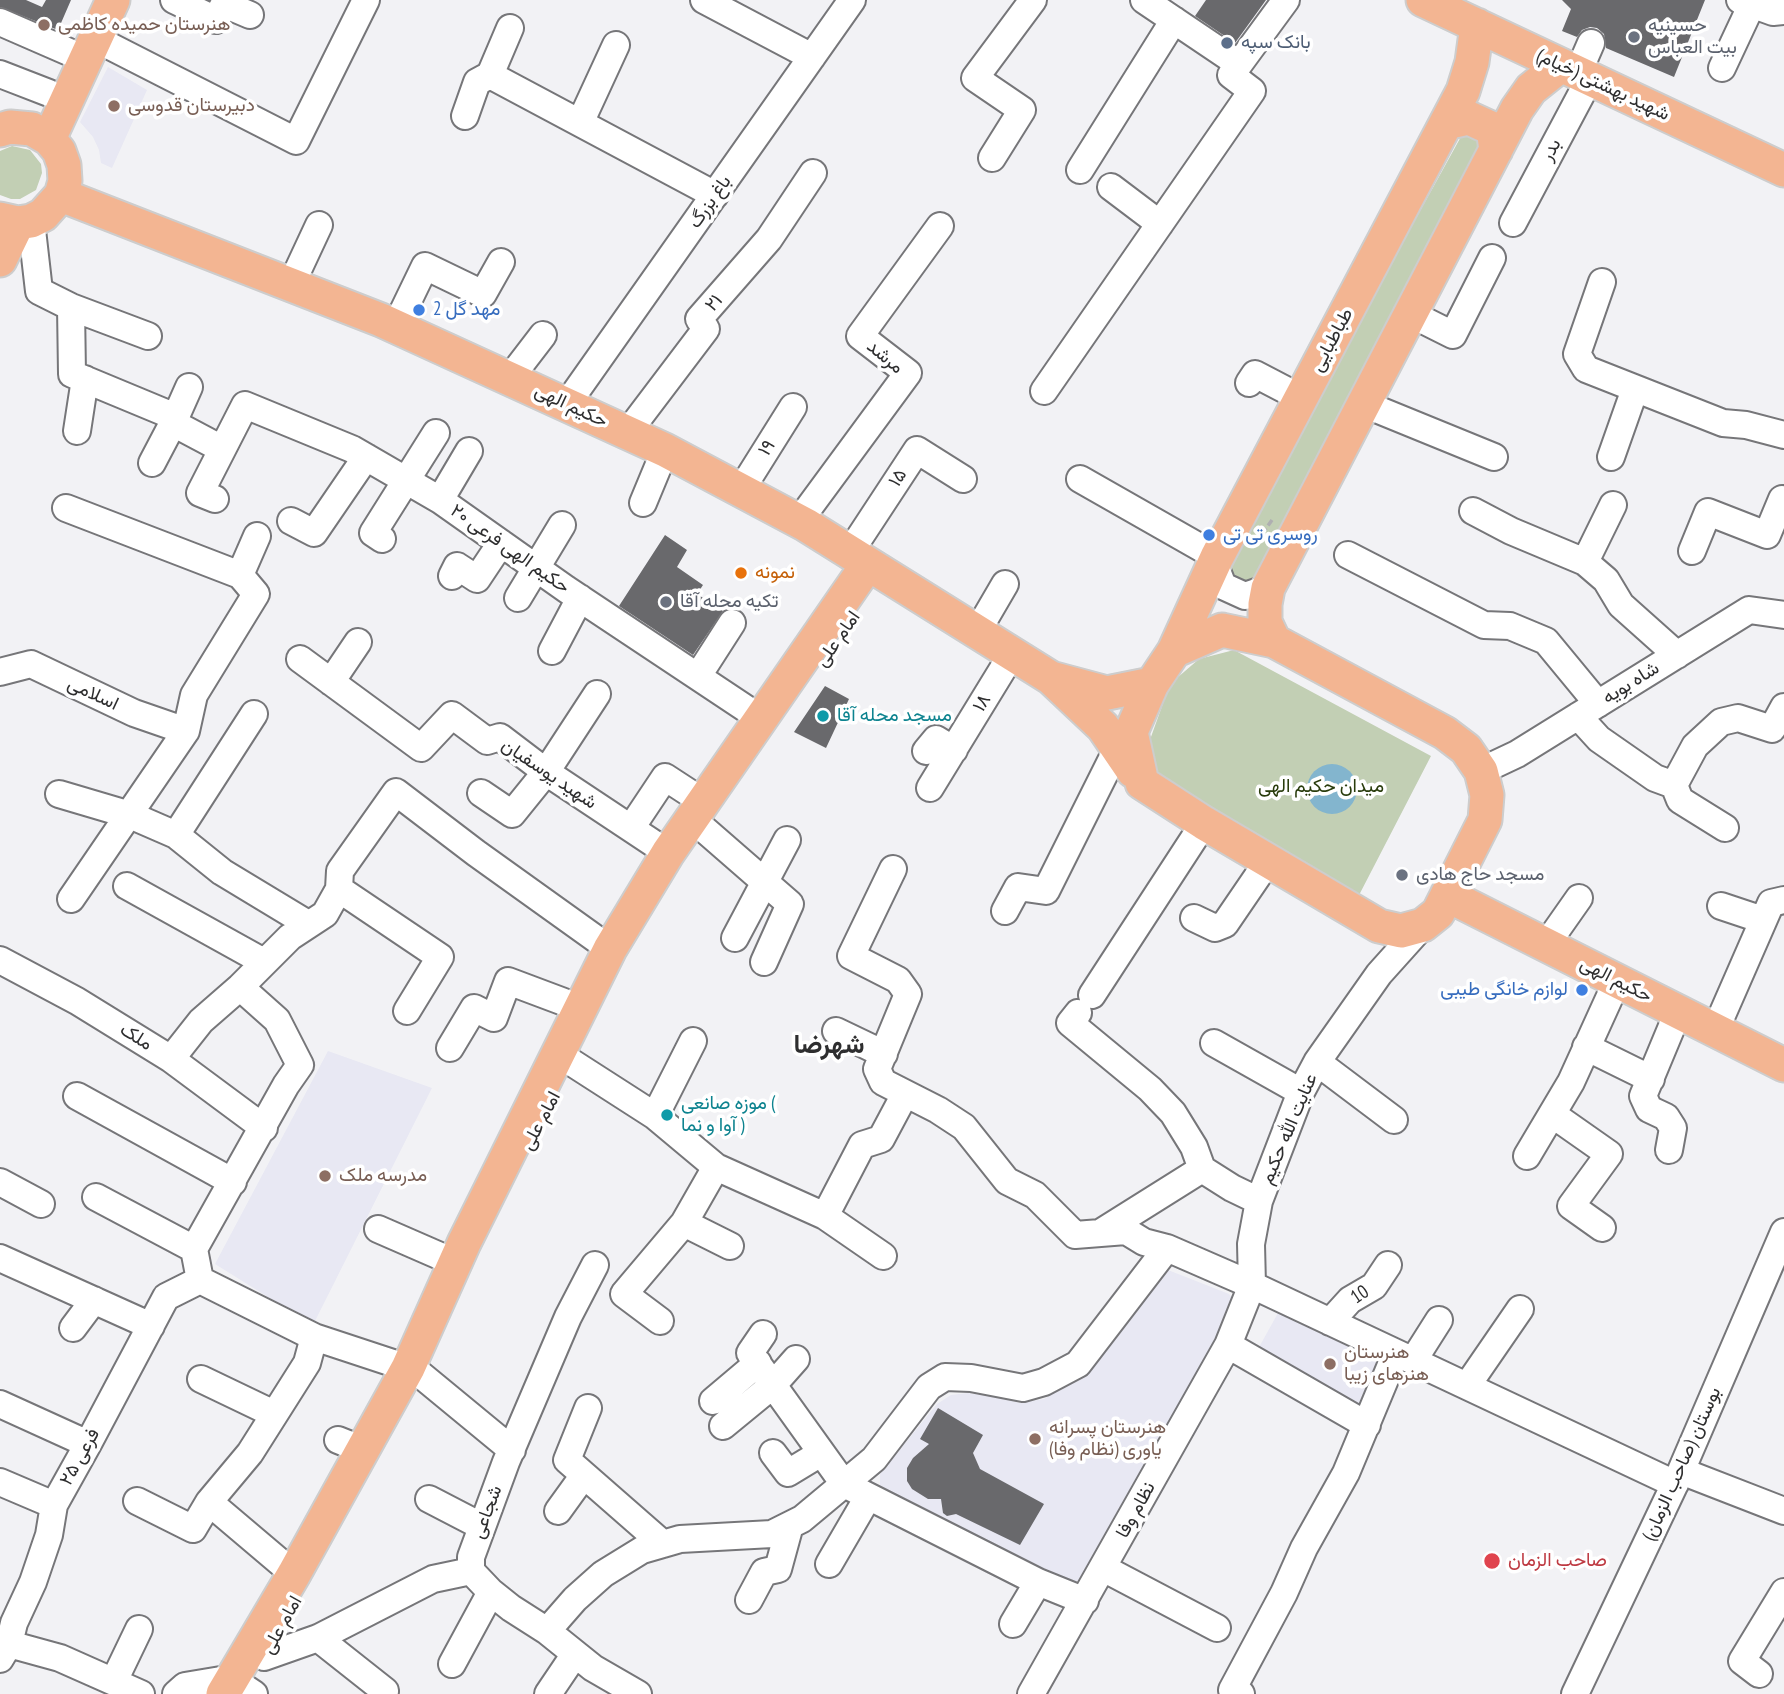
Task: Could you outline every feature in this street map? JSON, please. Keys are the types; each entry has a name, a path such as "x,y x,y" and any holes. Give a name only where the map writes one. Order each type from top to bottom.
{"main road":[{"path":"27,133 82,45 93,0"},
{"path":"27,133 49,93 113,0"},
{"name":"شهید بهشتی (خیام)","path":"1423,0 1784,170"},
{"name":"طباطبایی","path":"1174,651 1215,560 1463,91 1472,62 1477,25"},
{"path":"1273,641 1265,622 1268,588 1517,109 1531,89 1576,72"},
{"path":"1446,123 1469,118 1493,129 1496,150"},
{"path":"0,260 16,221 43,215 61,195 65,181 64,165 59,151 27,133"},
{"name":"حکیم الهی","path":"61,195 396,326 665,450 799,521 1051,678"},
{"path":"239,1690 295,1574 351,1445 414,1371 424,1307 610,949 668,853 867,563"},
{"name":"امام علی","path":"239,1690 264,1657 414,1371 571,1062 705,830 867,563"},
{"path":"1051,678 1102,727 1142,783 1204,823 1379,926 1401,931 1423,925 1438,912 1485,820 1487,795 1481,771 1466,749 1445,733 1273,641 1222,630 1174,651 1152,684 1130,732 1142,783"},
{"path":"1051,678 1107,693 1152,684"},
{"name":"حکیم الهی","path":"1447,895 1784,1065"}],"street":[{"path":"174,0 216,20 224,4 250,15"},
{"path":"0,22 82,45 296,141 366,0"},
{"path":"704,0 739,8 812,57"},
{"name":"باغ بزرگ","path":"567,404 852,0"},
{"path":"992,158 1022,110 975,78 1033,0"},
{"path":"1144,0 1240,64"},
{"path":"1044,391 1252,91 1231,75 1286,0"},
{"path":"1722,68 1746,2 1773,12 1784,11"},
{"path":"1080,170 1174,20"},
{"path":"465,116 477,82 490,75 510,28"},
{"name":"بدر","path":"1513,222 1576,72 1591,43"},
{"path":"580,123 616,45"},
{"path":"0,74 49,93"},
{"path":"490,75 715,195"},
{"name":"۲۱","path":"628,432 706,329 699,319 769,239 813,173"},
{"path":"1111,187 1160,224"},
{"path":"16,221 39,291 71,307 148,336"},
{"path":"292,285 319,225"},
{"name":"مرشد","path":"799,521 908,373 860,336 940,226"},
{"path":"1411,314 1453,335 1492,258"},
{"path":"396,326 425,266 483,294 501,262"},
{"path":"1602,282 1577,354 1586,369 1723,423 1746,425 1784,435"},
{"path":"71,307 72,374 166,413 173,423 222,449 200,493 215,499"},
{"path":"510,378 543,335"},
{"path":"1249,383 1255,374 1301,398"},
{"path":"77,430 85,379"},
{"path":"152,463 189,387"},
{"path":"1611,457 1635,388"},
{"path":"1364,404 1494,457"},
{"name":"حکیم الهی فرعی ۲۰","path":"222,449 245,405 352,449 440,500 580,598 760,718"},
{"name":"۱۹","path":"741,490 793,407"},
{"path":"382,539 373,533 436,433"},
{"path":"643,503 665,450"},
{"name":"۱۵","path":"867,563 917,450 963,479"},
{"path":"440,500 469,451"},
{"path":"291,521 314,533 366,457"},
{"path":"1080,479 1215,560 1223,586 1245,596 1268,588"},
{"path":"1692,551 1709,512 1768,535 1782,499 1784,500"},
{"path":"1585,562 1614,505"},
{"path":"66,508 240,575 256,594 194,695 186,731 71,899"},
{"path":"1473,512 1585,562 1606,580 1621,605 1677,655"},
{"path":"518,598 562,525"},
{"path":"240,575 257,536"},
{"path":"452,576 457,566 477,579 501,543"},
{"path":"1348,555 1484,625 1510,625 1546,641 1588,710 1599,739 1632,774 1656,778 1674,785 1680,800 1725,828"},
{"path":"977,632 1005,584"},
{"path":"552,651 580,598"},
{"name":"شاه بویه","path":"1481,771 1517,754 1749,610 1784,615"},
{"path":"698,676 732,623"},
{"path":"331,682 358,642"},
{"name":"۱۸","path":"930,788 1012,654"},
{"name":"شهید یوسفیان","path":"300,659 421,748 452,715 487,741 500,737 613,825 668,853"},
{"name":"اسلامی","path":"0,674 31,664 134,713 186,731"},
{"path":"481,793 512,814 545,772 597,694"},
{"path":"1674,785 1695,746 1720,722 1738,718 1772,729 1784,707"},
{"path":"176,835 254,714"},
{"path":"926,751 936,739 954,750"},
{"path":"1005,911 1018,887 1046,891 1117,749"},
{"path":"613,825 665,777 688,792"},
{"path":"171,1059 201,1021 290,937 325,914 339,889 340,871 396,792 610,949"},
{"path":"59,794 130,816 176,835 222,872 308,924"},
{"path":"1204,823 1070,1023 1150,1088 1173,1113 1194,1147 1202,1169 1259,1201"},
{"path":"705,830 790,904 764,962"},
{"path":"735,938 787,840"},
{"path":"1194,918 1215,928 1226,924 1268,861"},
{"path":"893,869 851,956 898,980 908,994 877,1069 883,1082 938,1110 964,1127 1007,1181 1035,1195 1051,1227 1075,1235 1126,1231 1144,1242 1167,1248 1252,1285 1466,1386 1678,1477 1784,1511"},
{"path":"127,886 264,962"},
{"path":"339,889 440,957 407,1011"},
{"path":"1546,945 1579,898"},
{"path":"1715,1031 1771,903 1784,900"},
{"path":"1721,906 1763,920"},
{"name":"عنایت الله حکیم","path":"1252,1285 1251,1244 1259,1201 1301,1092 1317,1062 1378,974 1423,925"},
{"name":"ملک","path":"0,960 77,1001 171,1059 264,1128"},
{"path":"450,1048 474,1008 494,1018 508,981 580,1008"},
{"path":"1527,1156 1571,1082 1617,981"},
{"path":"240,987 277,1020 300,1065 286,1085 194,1249 200,1280 314,1338 414,1371 512,1450"},
{"path":"1669,1150 1673,1128 1666,1117 1649,1109 1643,1096 1678,1012"},
{"path":"836,1031 884,1054"},
{"path":"656,1116 693,1041"},
{"path":"1214,1043 1301,1092"},
{"path":"1586,1047 1651,1079"},
{"path":"571,1062 656,1116 716,1167 825,1216 883,1256"},
{"path":"1317,1062 1394,1120"},
{"path":"825,1216 862,1145 881,1139 905,1094"},
{"path":"76,1096 233,1182"},
{"path":"1552,1114 1609,1154 1571,1206 1602,1228"},
{"path":"660,1321 624,1294 684,1223 716,1167"},
{"path":"1100,1233 1202,1169"},
{"path":"0,1182 41,1204"},
{"path":"96,1197 194,1249"},
{"path":"684,1223 730,1245"},
{"path":"378,1229 454,1247"},
{"name":"بوستان (صاحب الزمان)","path":"1575,1694 1678,1477 1784,1232"},
{"path":"547,1631 575,1599 603,1574 642,1550 680,1539 772,1534 802,1519 874,1459 929,1387 945,1377 971,1378 1023,1388 1044,1382 1077,1364 1167,1248"},
{"path":"0,1258 150,1326"},
{"name":"شجاعی","path":"471,1571 471,1557 481,1527 512,1450 568,1317 595,1265"},
{"name":"10","path":"1330,1322 1350,1300 1374,1286 1388,1265"},
{"name":"فرعی ۲۵","path":"6,1637 33,1582 45,1547 54,1505 150,1326 166,1297 200,1280"},
{"name":"نظام وفا","path":"1031,1694 1228,1345 1252,1285"},
{"path":"73,1328 93,1300"},
{"path":"1466,1386 1520,1308"},
{"path":"1241,1694 1232,1690 1284,1593 1304,1548 1346,1473 1367,1425 1405,1357 1439,1320"},
{"path":"763,1335 750,1353 844,1484 1038,1582 1085,1601"},
{"path":"137,1501 193,1529 209,1502 250,1453 307,1363 314,1338"},
{"path":"1228,1345 1367,1425"},
{"path":"713,1401 796,1359"},
{"path":"723,1426 765,1374"},
{"path":"201,1379 274,1414"},
{"path":"0,1404 88,1444"},
{"path":"588,1408 567,1460 663,1544"},
{"path":"773,1453 788,1473 821,1453"},
{"path":"558,1511 584,1475"},
{"path":"0,1482 54,1505"},
{"path":"829,1564 868,1497"},
{"path":"429,1499 481,1527"},
{"path":"209,1502 295,1574"},
{"path":"750,1600 764,1572 778,1569 790,1525"},
{"path":"1103,1568 1217,1628"},
{"path":"264,1657 318,1638 433,1579 471,1571 511,1608 547,1631 593,1668 638,1694"},
{"path":"1013,1624 1038,1582"},
{"path":"452,1664 491,1592"},
{"path":"1759,1674 1742,1661 1784,1592"},
{"path":"114,1681 139,1629"},
{"path":"6,1637 141,1694"},
{"path":"318,1638 385,1691"},
{"path":"548,1694 575,1654"},
{"path":"176,1694 185,1686 239,1690"}],"shaded area":[{"name":"دبیرستان قدوسی","path":"108,67 147,90 112,168 101,163 93,137 80,122"},
{"name":"مدرسه ملک","path":"328,1051 432,1088 313,1325 215,1264"},
{"name":"هنرستان پسرانه یاوری (نظام وفا)","path":"1168,1270 1229,1294 1237,1306 1081,1579 1066,1586 880,1488 880,1474 937,1404 951,1395 968,1393 1020,1403 1044,1399 1074,1380"},
{"name":"هنرستان هنرهای زیبا","path":"1278,1313 1375,1357 1378,1371 1360,1408 1258,1349"}],"green space":[{"path":"1463,133 1489,138 1256,586 1232,577 1230,566"},
{"path":"12,146 30,150 41,164 42,173 36,190 20,199 0,195 0,151"},
{"name":"میدان حکیم الهی","path":"1234,650 1431,756 1357,899 1163,786 1147,748 1170,684 1199,659"}],"water":[{"path":"1332,764 1350,771 1357,789 1350,807 1332,814 1314,807 1307,789 1314,771"}],"building":[{"name":"هنرستان حمیده کاظمی","path":"0,0 26,0 42,7 46,0 71,0 58,30 0,7"},
{"path":"1206,0 1266,0 1235,43 1195,16"},
{"name":"حسینیه بیت العباس","path":"1562,0 1705,0 1674,77 1606,48 1604,34 1597,28 1582,30 1577,37 1562,31 1571,9"},
{"name":"تکیه محله آقا","path":"665,535 687,550 677,567 703,585 697,594 723,611 693,655 619,606"},
{"name":"مسجد محله آقا","path":"825,686 849,699 826,748 794,732"},
{"path":"938,1408 983,1435 973,1453 980,1469 1044,1504 1020,1545 956,1514 947,1516 943,1513 941,1499 928,1499 912,1489 907,1481 907,1468 913,1458 929,1444 920,1439"}],"place":[{"name":"هنرستان حمیده کاظمی","path":"44,25"},
{"name":"حسینیه بیت العباس","path":"1634,37"},
{"name":"بانک سپه","path":"1227,43"},
{"name":"دبیرستان قدوسی","path":"114,106"},
{"name":"مهد گل 2","path":"419,310"},
{"name":"روسری تی تی","path":"1209,535"},
{"name":"نمونه","path":"741,573"},
{"name":"تکیه محله آقا","path":"666,602"},
{"name":"مسجد محله آقا","path":"823,716"},
{"name":"مسجد حاج هادی","path":"1402,875"},
{"name":"لوازم خانگی طیبی","path":"1582,990"},
{"name":"موزه صانعی ( آوا و نما )","path":"667,1115"},
{"name":"مدرسه ملک","path":"325,1176"},
{"name":"هنرستان هنرهای زیبا","path":"1330,1364"},
{"name":"هنرستان پسرانه یاوری (نظام وفا)","path":"1035,1439"},
{"name":"صاحب الزمان","path":"1492,1561"}],"district":[{"name":"شهرضا","path":"829,1046"}]}
